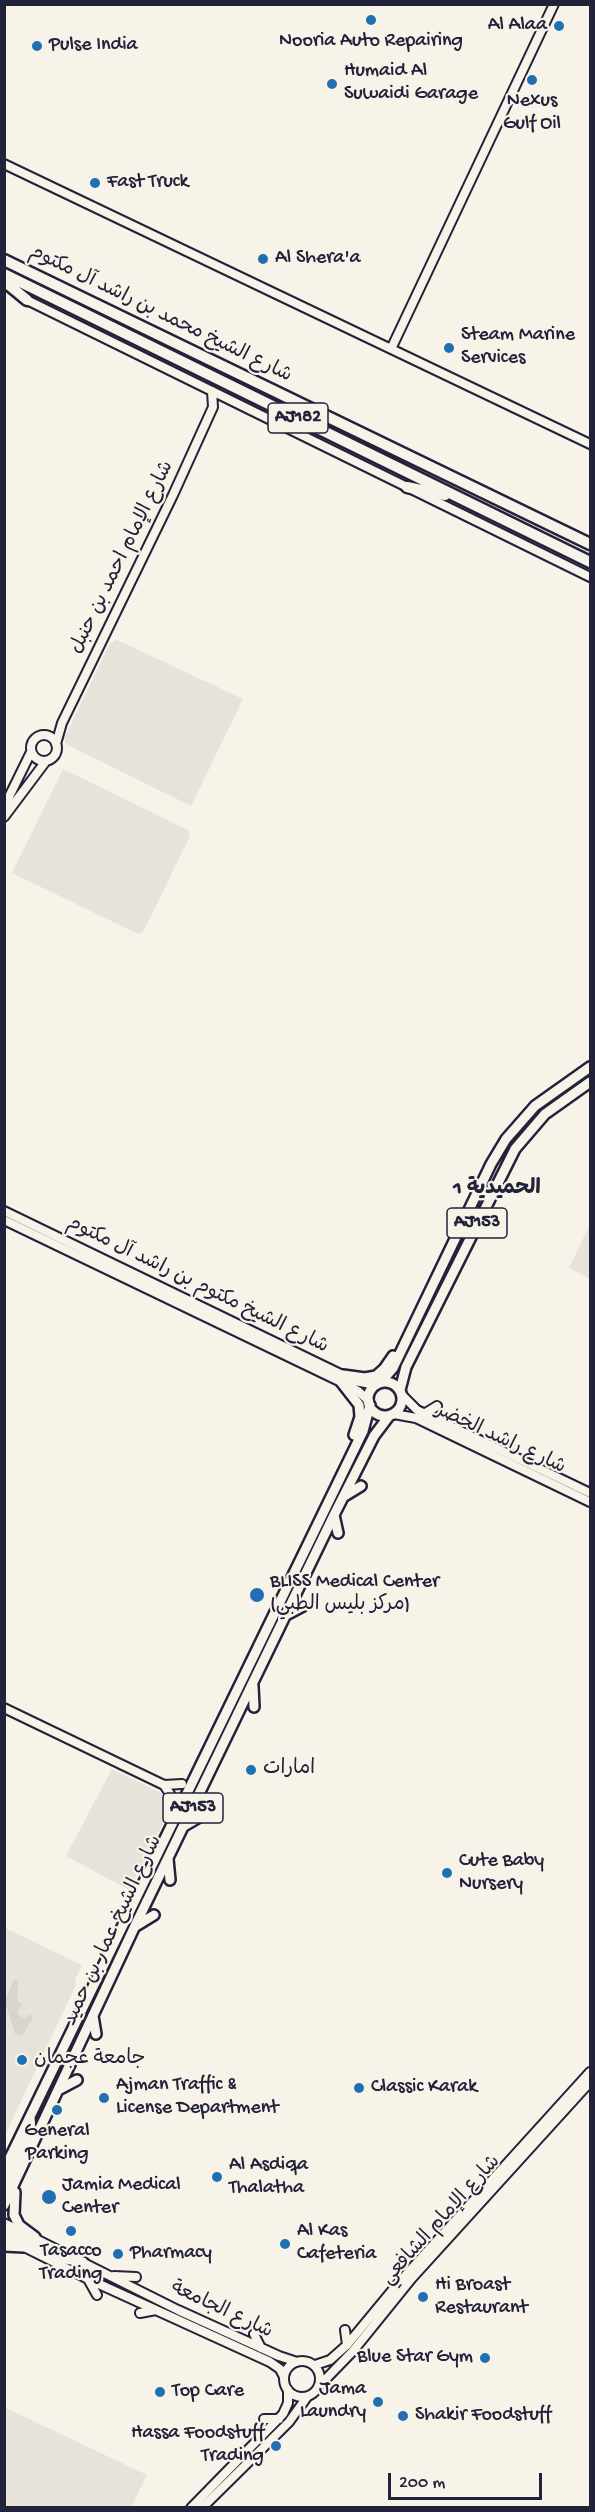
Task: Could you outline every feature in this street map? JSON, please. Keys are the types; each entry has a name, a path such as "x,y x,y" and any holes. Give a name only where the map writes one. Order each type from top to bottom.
{"highway":[{"name":"شارع الشيخ محمد بن راشد آل مكتوم","path":"4,260 591,544"},
{"name":"شارع الشيخ محمد بن راشد آل مكتوم","path":"4,274 591,562"},
{"path":"4,281 27,300"},
{"path":"407,487 457,496"}],"main road":[{"name":"AJ153","path":"378,1384 393,1368 496,1155 506,1139 543,1100 591,1067"},
{"name":"AJ153","path":"401,1393 406,1367 515,1149 545,1114 591,1082"},
{"path":"342,1379 365,1378 380,1373 408,1335"},
{"path":"342,1379 357,1400 360,1410 359,1423 349,1447 348,1459"},
{"path":"391,1383 401,1393 401,1406 391,1415 377,1414 369,1403 370,1392 378,1384 391,1383"},
{"name":"شارع الشيخ عمار بن حميد","path":"4,2170 198,1759 277,1606 365,1425 369,1403"},
{"name":"شارع الشيخ عمار بن حميد","path":"4,2205 134,1928 334,1515 374,1436 391,1415"},
{"path":"343,1497 361,1486"},
{"path":"334,1515 338,1533"},
{"path":"298,1543 310,1537"},
{"path":"271,1598 277,1606"},
{"path":"286,1615 303,1606"},
{"path":"253,1683 254,1707"},
{"path":"184,1826 201,1816"},
{"path":"168,1858 170,1880"},
{"path":"134,1928 154,1915"},
{"path":"93,2016 96,2034"},
{"path":"60,2089 76,2080"},
{"path":"4,2187 31,2132 30,2117"},
{"path":"17,2181 13,2205 14,2215 19,2225 34,2237"},
{"path":"4,2230 65,2259 82,2262"},
{"path":"4,2246 24,2247"}],"street":[{"path":"391,349 554,4"},
{"path":"14,169 17,160"},
{"path":"4,164 591,444"},
{"path":"27,300 591,577"},
{"name":"شارع الإمام احمد بن حنبل","path":"56,744 62,723 213,407 212,391"},
{"path":"213,407 227,398"},
{"path":"4,807 31,752 33,741 62,723"},
{"path":"4,817 46,761 55,755 56,744 51,737 42,736"},
{"path":"31,752 37,759 46,761"},
{"name":"شارع الشيخ مكتوم بن راشد آل مكتوم","path":"4,1211 342,1379 369,1403"},
{"name":"شارع الشيخ مكتوم بن راشد آل مكتوم","path":"4,1220 342,1379 378,1384"},
{"name":"شارع راشد الخضر","path":"401,1393 413,1407 424,1414 591,1493"},
{"path":"424,1414 437,1406"},
{"name":"شارع راشد الخضر","path":"391,1415 416,1418 591,1502"},
{"path":"4,1708 164,1785 182,1784"},
{"path":"164,1785 174,1800"},
{"name":"شارع الإمام الشافعي","path":"315,2365 330,2360 347,2345 395,2287 591,2072"},
{"name":"شارع الإمام الشافعي","path":"320,2385 353,2351 412,2278 591,2082"},
{"name":"شارع الجامعة","path":"4,2223 108,2276 261,2348 297,2362"},
{"name":"شارع الجامعة","path":"4,2237 88,2279 270,2362 280,2369 284,2377"},
{"path":"108,2276 136,2277"},
{"path":"88,2279 97,2295"},
{"path":"140,2313 158,2310"},
{"path":"345,2330 347,2345"},
{"path":"254,2334 261,2348"},
{"path":"191,2508 279,2419 288,2403 288,2390 284,2377 288,2367 297,2362 306,2361 315,2365 320,2374 320,2385 317,2390 307,2397 289,2422 202,2508"},
{"path":"288,2390 297,2396 307,2397"},
{"path":"264,2419 279,2419"}],"shaded area":[{"path":"117,640 243,699 191,806 66,744 64,739 110,643"},
{"path":"63,769 188,830 190,836 143,932 138,934 12,873"},
{"path":"590,1224 590,1279 569,1268"},
{"path":"112,1769 175,1800 129,1890 66,1856"},
{"name":"جامعة عجمان","path":"5,1928 82,1965 75,1980 76,1985 5,2135"},
{"path":"14,1979 18,1981 17,2001 22,2004 17,2014 26,2019 29,2014 33,2017 22,2036 15,2034 5,2001"},
{"path":"4,2407 147,2475 131,2507 5,2507"}],"place":[{"name":"Nooria Auto Repairing","path":"371,20"},
{"name":"Al Alaa","path":"559,26"},
{"name":"Pulse India","path":"37,46"},
{"name":"Nexus Gulf Oil","path":"532,80"},
{"name":"Humaid Al Suwaidi Garage","path":"332,84"},
{"name":"Fast Truck","path":"95,183"},
{"name":"Al Shera'a","path":"263,259"},
{"name":"Steam Marine Services","path":"449,348"},
{"name":"BLISS Medical Center (مركز بليس الطبي)","path":"257,1595"},
{"name":"امارات","path":"251,1770"},
{"name":"Cute Baby Nursery","path":"447,1873"},
{"name":"جامعة عجمان","path":"22,2060"},
{"name":"Classic Karak","path":"359,2088"},
{"name":"Ajman Traffic & License Department","path":"104,2098"},
{"name":"General Parking","path":"57,2110"},
{"name":"Al Asdiqa Thalatha","path":"217,2177"},
{"name":"Jamia Medical Center","path":"49,2197"},
{"name":"Tasacco Trading","path":"71,2231"},
{"name":"Al Kas Cafeteria","path":"285,2244"},
{"name":"Pharmacy","path":"118,2254"},
{"name":"Hi Broast Restaurant","path":"423,2297"},
{"name":"Blue Star Gym","path":"485,2358"},
{"name":"Top Care","path":"160,2392"},
{"name":"Jama Laundry","path":"378,2402"},
{"name":"Shakir Foodstuff","path":"403,2416"},
{"name":"Hassa Foodstuff Trading","path":"276,2446"}],"district":[{"name":"الحميدية 1","path":"497,1190"}]}
